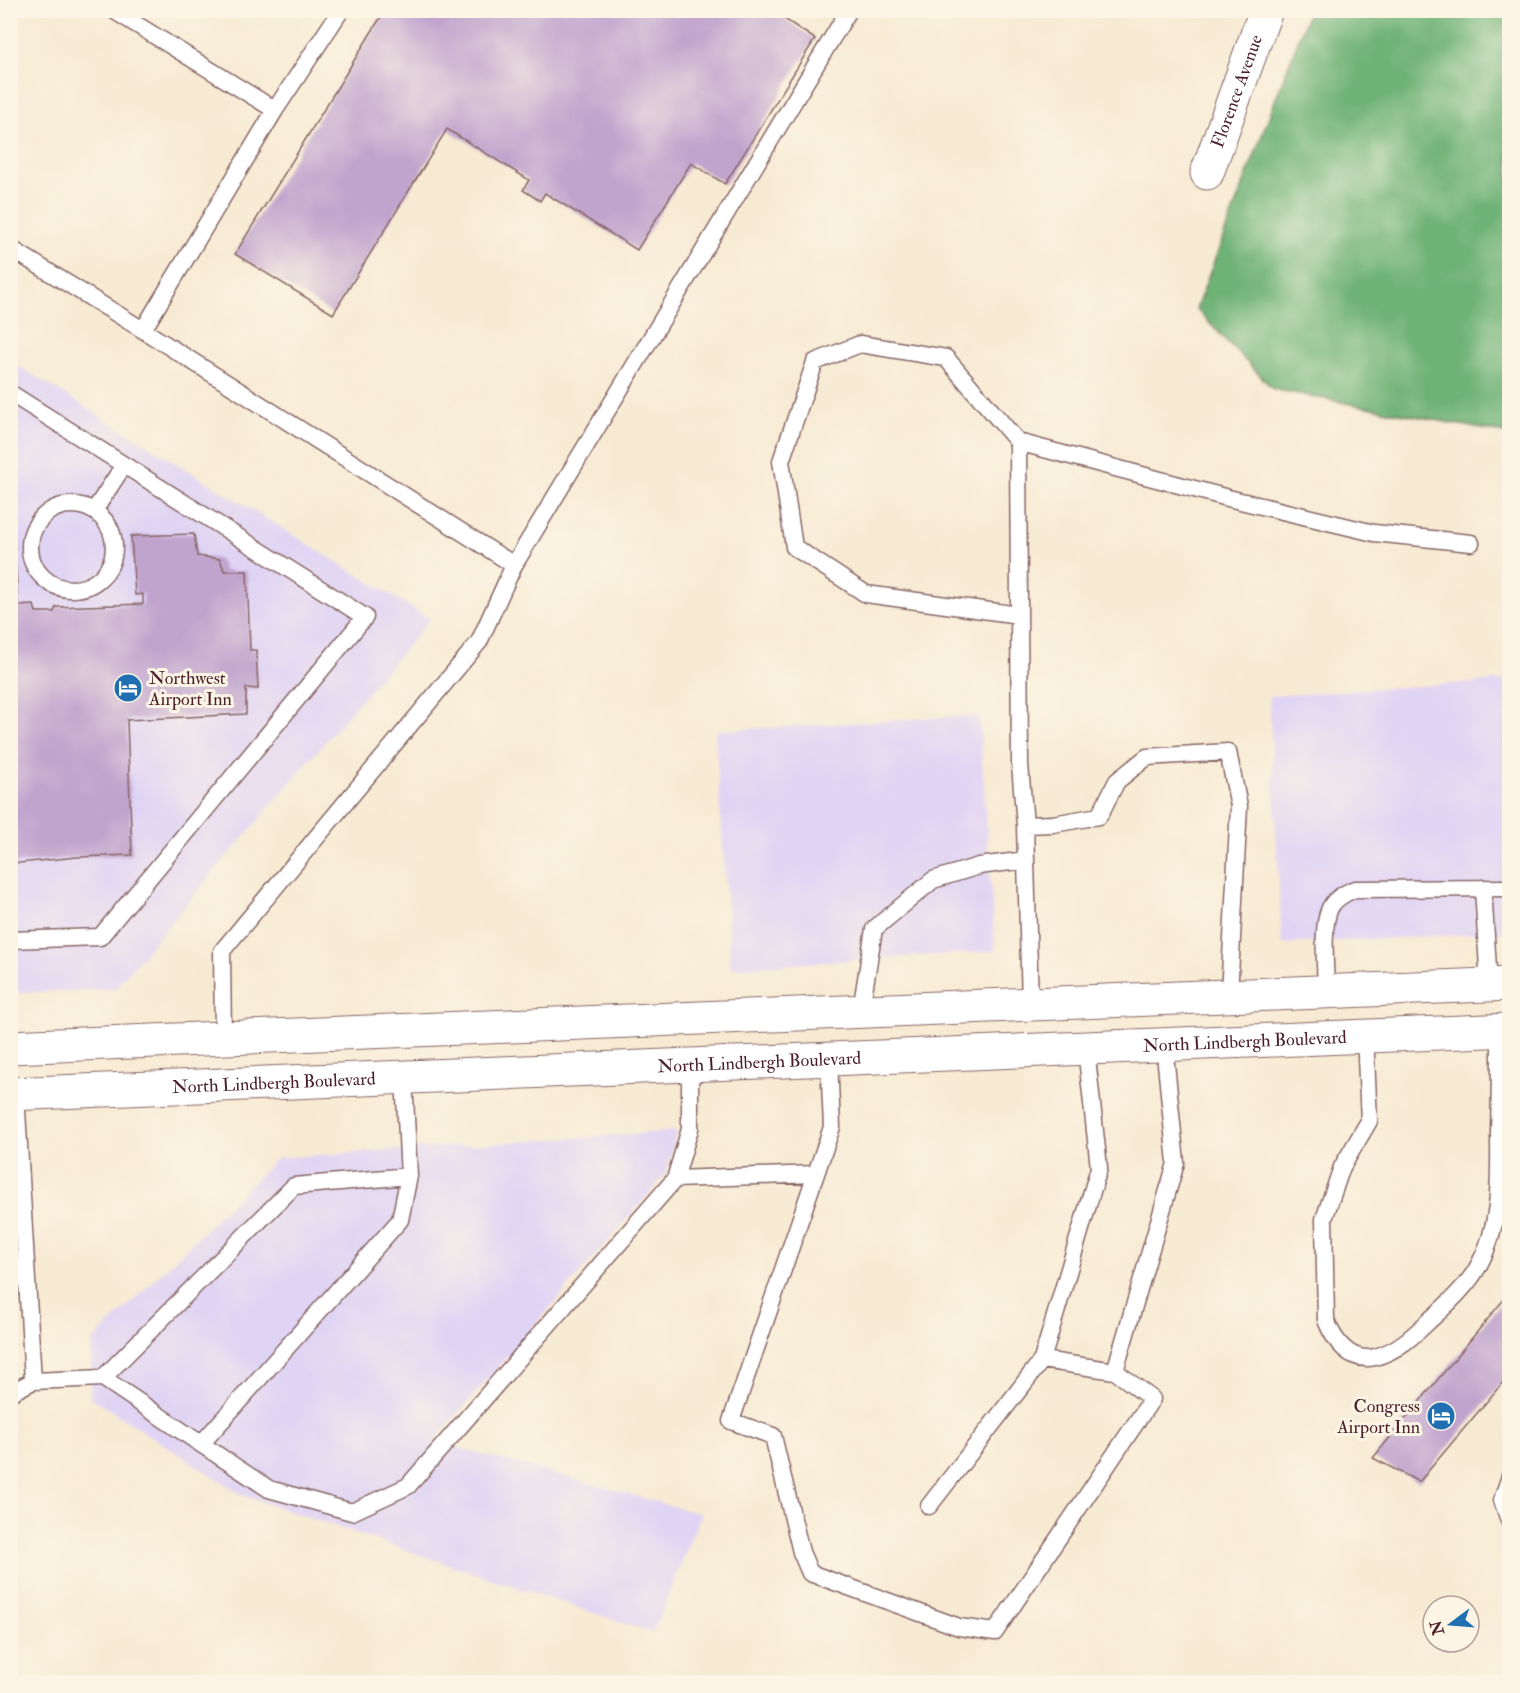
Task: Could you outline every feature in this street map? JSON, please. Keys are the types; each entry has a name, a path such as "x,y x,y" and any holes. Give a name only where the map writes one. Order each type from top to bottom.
{"main road":[{"name":"Florence Avenue","path":"1207,173 1266,10"},
{"path":"10,1047 1499,985"},
{"name":"North Lindbergh Boulevard","path":"13,1094 1505,1030"}],"lane":[{"path":"113,10 275,110"},
{"path":"143,330 275,110 341,10"},
{"path":"223,1038 222,951 479,642 514,565 849,10"},
{"path":"10,248 514,565"},
{"path":"1019,615 866,594 794,548 782,461 815,362 860,344 946,358 1018,442 1228,498 1374,533 1471,543"},
{"path":"10,393 365,617 100,937 10,940"},
{"path":"1018,442 1020,765 1025,825 1030,1004"},
{"path":"94,511 124,465"},
{"path":"68,505 81,506 94,511 111,531 114,544 113,558 108,570 99,580 79,589 58,588 45,581 35,569 30,555 30,541 35,527 44,515 55,508 68,505"},
{"path":"1025,825 1053,824 1099,816 1117,781 1147,757 1228,752 1239,806 1230,995"},
{"path":"861,1010 874,929 933,880 979,866 1026,860"},
{"path":"1483,888 1499,985"},
{"path":"1326,992 1326,922 1330,907 1341,895 1355,889 1509,888"},
{"path":"1365,1036 1369,1121 1342,1167 1324,1218 1326,1320 1331,1334 1342,1347 1354,1356 1369,1358 1386,1354 1400,1347 1447,1306 1479,1266 1491,1235 1499,1197 1505,1030"},
{"path":"1114,1371 1176,1163 1164,1044"},
{"path":"929,1506 1042,1360 1098,1168 1086,1048"},
{"path":"829,1060 832,1126 731,1421 773,1436 801,1551 810,1572 959,1627 995,1632 1152,1399 1114,1371 1042,1360"},
{"path":"10,1393 33,1381 103,1378 269,1489 352,1512 408,1486 675,1179 690,1129 690,1065"},
{"path":"201,1444 400,1220 409,1176 404,1077"},
{"path":"13,1094 33,1381"},
{"path":"675,1179 816,1173"},
{"path":"103,1378 294,1186 409,1176"},
{"path":"1509,1476 1502,1500 1509,1523"}],"shaded area":[{"path":"10,361 430,619 114,989 11,993"},
{"path":"1509,680 1509,932 1282,944 1269,696"},
{"path":"979,715 995,951 731,968 715,731"},
{"path":"677,1131 666,1174 434,1441 701,1514 653,1633 242,1495 90,1397 92,1342 277,1158"}],"green space":[{"path":"1309,11 1509,11 1509,434 1273,389 1196,309"}],"building":[{"path":"385,10 788,10 783,18 815,39 725,184 691,163 637,250 545,193 540,201 523,190 529,180 447,129 333,314 235,254"},
{"name":"Northwest Airport Inn","path":"10,512 13,512 18,606 34,605 36,612 54,612 56,607 143,604 143,594 135,595 131,536 194,534 197,556 220,559 224,571 247,571 250,650 256,650 258,689 246,688 246,714 127,720 132,855 77,857 10,864"},
{"name":"Congress Airport Inn","path":"1510,1292 1510,1374 1419,1482 1373,1458"}],"place":[{"name":"Northwest Airport Inn","path":"128,688"},
{"name":"Congress Airport Inn","path":"1441,1416"}]}
